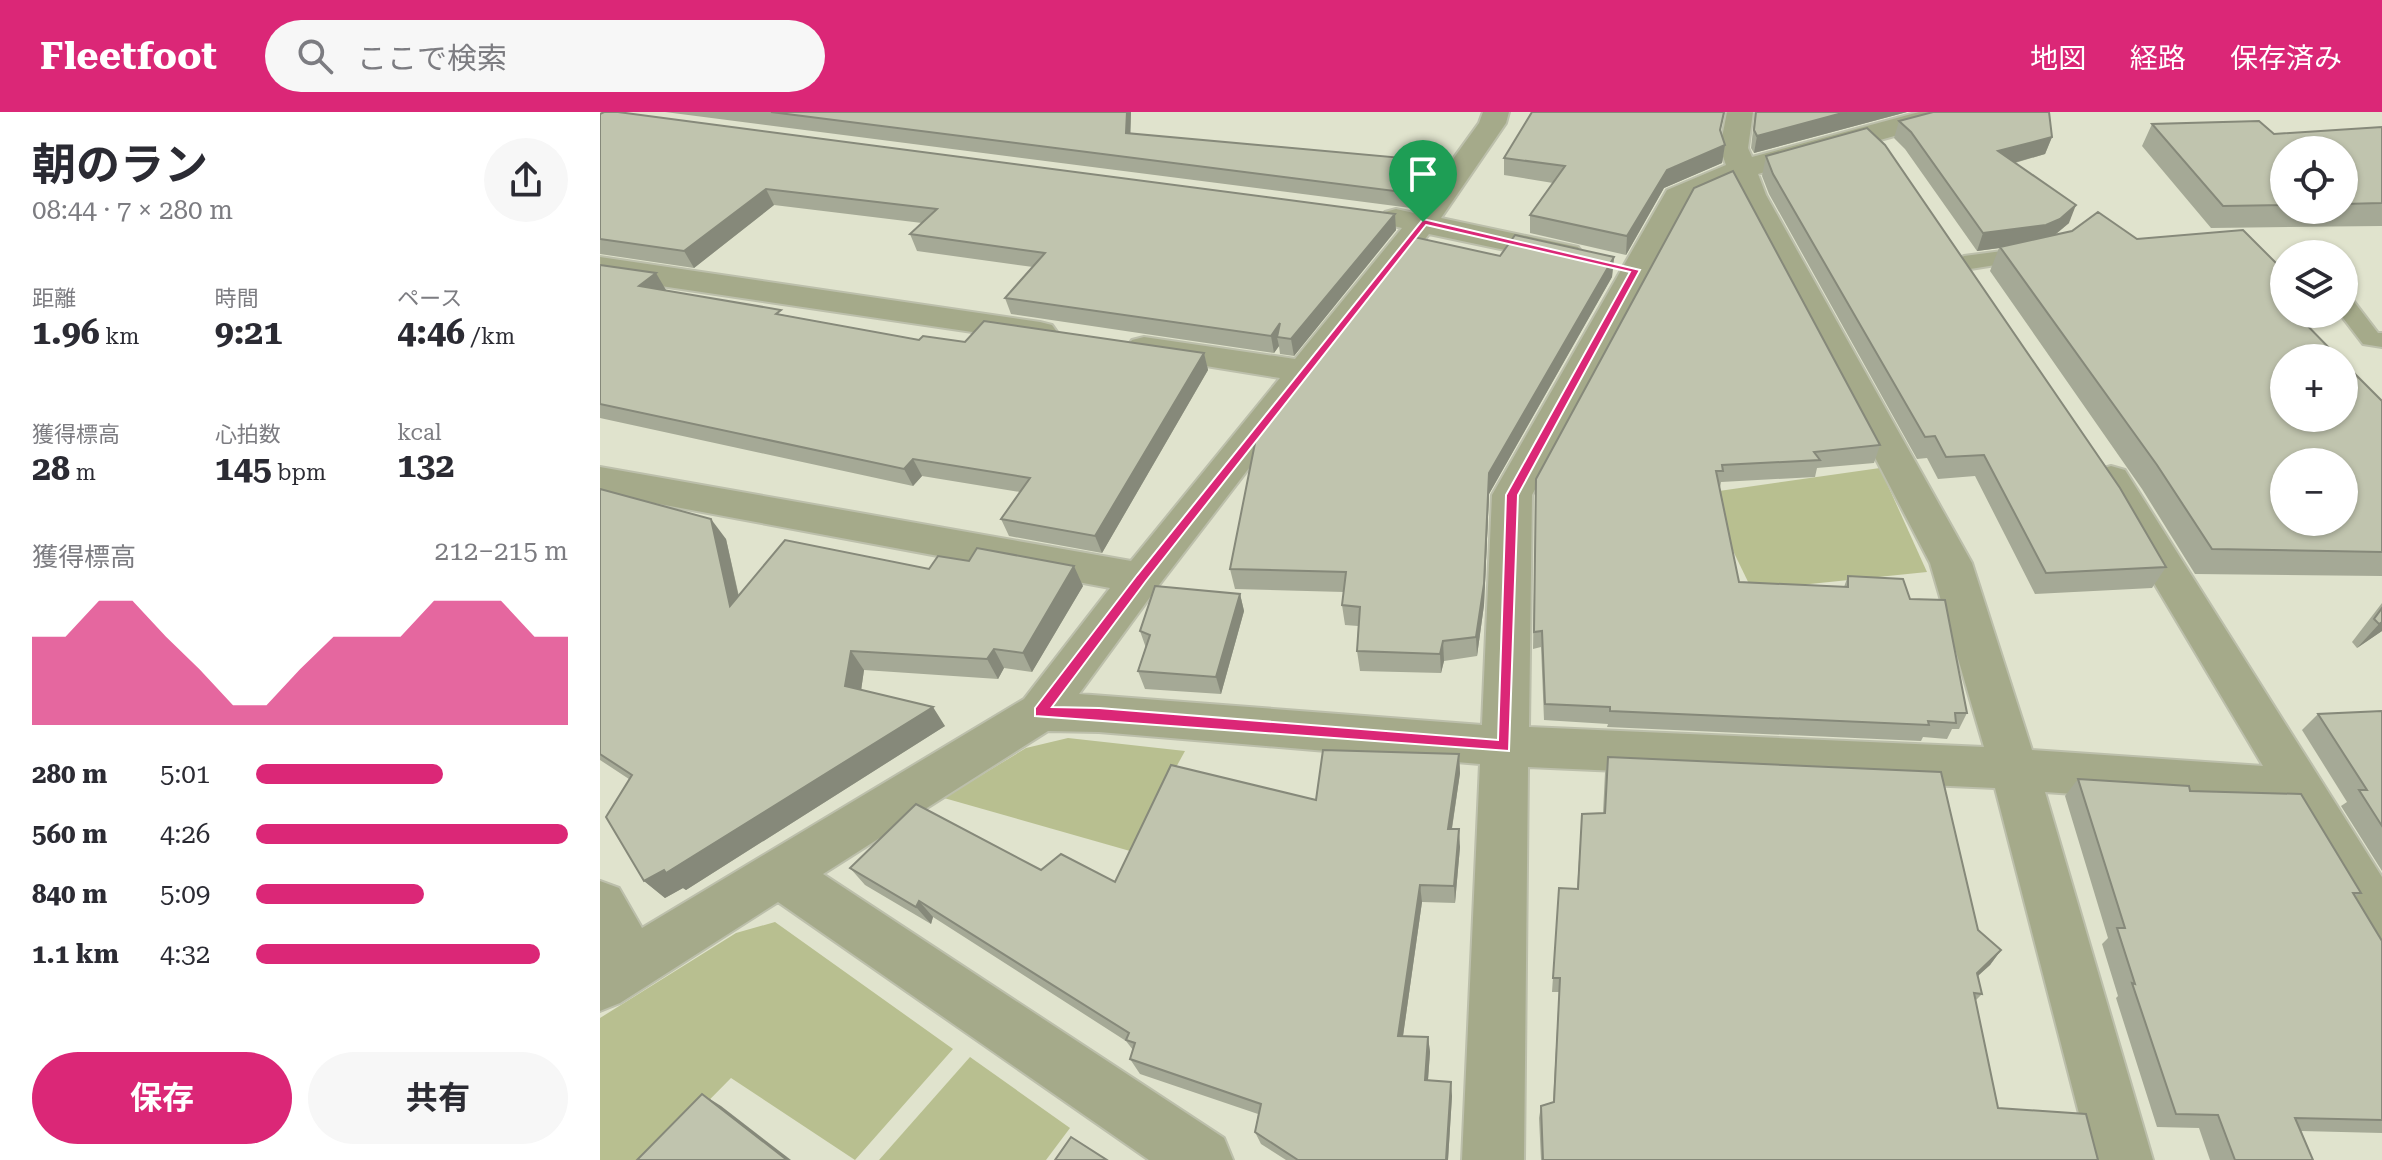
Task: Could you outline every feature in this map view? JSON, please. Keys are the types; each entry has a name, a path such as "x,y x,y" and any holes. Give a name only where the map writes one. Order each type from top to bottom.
{"street":[{"path":"600,905 616,973 1040,712 1141,578 1423,222 1492,123 1496,112"},
{"path":"1740,112 1734,148 1751,195 1951,563 2014,769 2122,1160"},
{"path":"1493,1160 1512,495 1610,264 1677,196 1742,169 1949,112"},
{"path":"1870,136 1886,148 1902,171"},
{"path":"1376,215 1423,222 1610,264"},
{"path":"1955,250 1990,301"},
{"path":"600,267 1069,336"},
{"path":"1116,343 1303,371"},
{"path":"2092,451 2143,528 2382,925"},
{"path":"600,480 1141,578"},
{"path":"1040,712 1099,713 1504,746 2014,769 2300,789"},
{"path":"778,873 1202,1160"}],"lane":[{"path":"1955,250 2006,259 2058,247"},
{"path":"2358,322 2371,339 2382,340"}],"green space":[{"path":"1880,468 1927,572 1752,590 1705,493"},
{"path":"1068,738 1185,751 1130,851 944,798 1026,748"},
{"path":"775,922 953,1049 855,1160 731,1078 650,1160 600,1160 600,1018 736,933"},
{"path":"970,1057 1070,1128 1046,1160 879,1160"}],"building":[{"path":"604,112 1395,214 1291,339 1277,337 1280,323 1271,336 1005,298 1045,253 910,234 937,209 766,189 684,251 600,239 600,114"},
{"path":"771,112 1127,112 1126,133 1425,160 1410,193"},
{"path":"1532,112 1724,112 1720,130 1725,145 1667,170 1627,236 1530,215 1565,166 1504,158"},
{"path":"1756,112 1846,112 1757,136 1754,130"},
{"path":"1933,112 2049,112 2052,137 1998,151 2076,205 2060,219 2046,225 1983,233 1911,132 1899,121"},
{"path":"2259,121 2274,134 2382,127 2382,203 2358,204 2358,136 2270,136 2270,205 2223,206 2152,124"},
{"path":"1867,128 1885,145 2120,488 2166,567 2046,573 1984,455 1946,457 1935,436 1925,437 1773,174 1766,156"},
{"path":"1733,171 1880,445 1814,452 1820,460 1722,465 1723,471 1716,471 1739,582 1848,587 1848,576 1903,579 1910,599 1945,600 1967,713 1955,713 1956,723 1928,721 1929,725 1610,711 1610,707 1545,704 1542,631 1534,632 1536,479 1694,188"},
{"path":"2098,212 2137,239 2243,230 2270,257 2270,328 2310,328 2325,344 2270,344 2270,432 2358,432 2358,377 2382,401 2382,552 2212,549 2157,465 2000,247 2072,231"},
{"path":"1515,235 1614,257 1489,473 1484,584 1476,637 1443,641 1440,654 1357,651 1360,607 1342,605 1346,572 1230,569 1256,438 1414,237 1500,256"},
{"path":"600,265 656,273 639,286 781,310 776,314 919,340 923,336 965,342 984,321 1204,353 1095,536 1001,519 1030,478 913,459 904,469 600,404"},
{"path":"600,489 711,519 730,606 785,540 929,569 938,556 969,561 977,548 1074,566 1023,653 994,649 987,659 851,651 845,686 933,707 666,873 664,870 644,881 606,817 632,775 600,754"},
{"path":"1155,586 1240,594 1216,677 1138,671 1150,635 1140,631"},
{"path":"2382,608 2382,622 2379,624 2374,619"},
{"path":"2382,711 2382,826 2359,790 2367,790 2318,714"},
{"path":"1323,750 1459,754 1448,829 1459,829 1454,886 1420,885 1398,1036 1428,1037 1425,1080 1451,1082 1446,1160 1298,1160 1255,1132 1261,1104 1130,1059 1135,1043 1126,1040 1129,1033 919,901 916,907 850,868 916,804 1041,870 1061,854 1115,882 1171,765 1316,800"},
{"path":"1608,757 1941,772 1978,930 2001,950 1977,973 1982,994 1974,993 1998,1108 2086,1114 2098,1160 1543,1160 1541,1106 1554,1102 1560,978 1553,978 1559,888 1578,889 1582,814 1605,813"},
{"path":"2078,779 2189,786 2190,791 2301,794 2361,893 2353,893 2382,941 2382,1120 2295,1118 2313,1160 2235,1160 2218,1115 2176,1114 2132,983 2135,984 2117,928 2125,928"},
{"path":"702,1094 787,1160 637,1160"},
{"path":"1071,1137 1107,1160 1055,1160"}],"route":[{"path":"1423,222 1636,270 1512,495 1504,746 1099,713 1040,712 1141,578 1423,222"}]}
